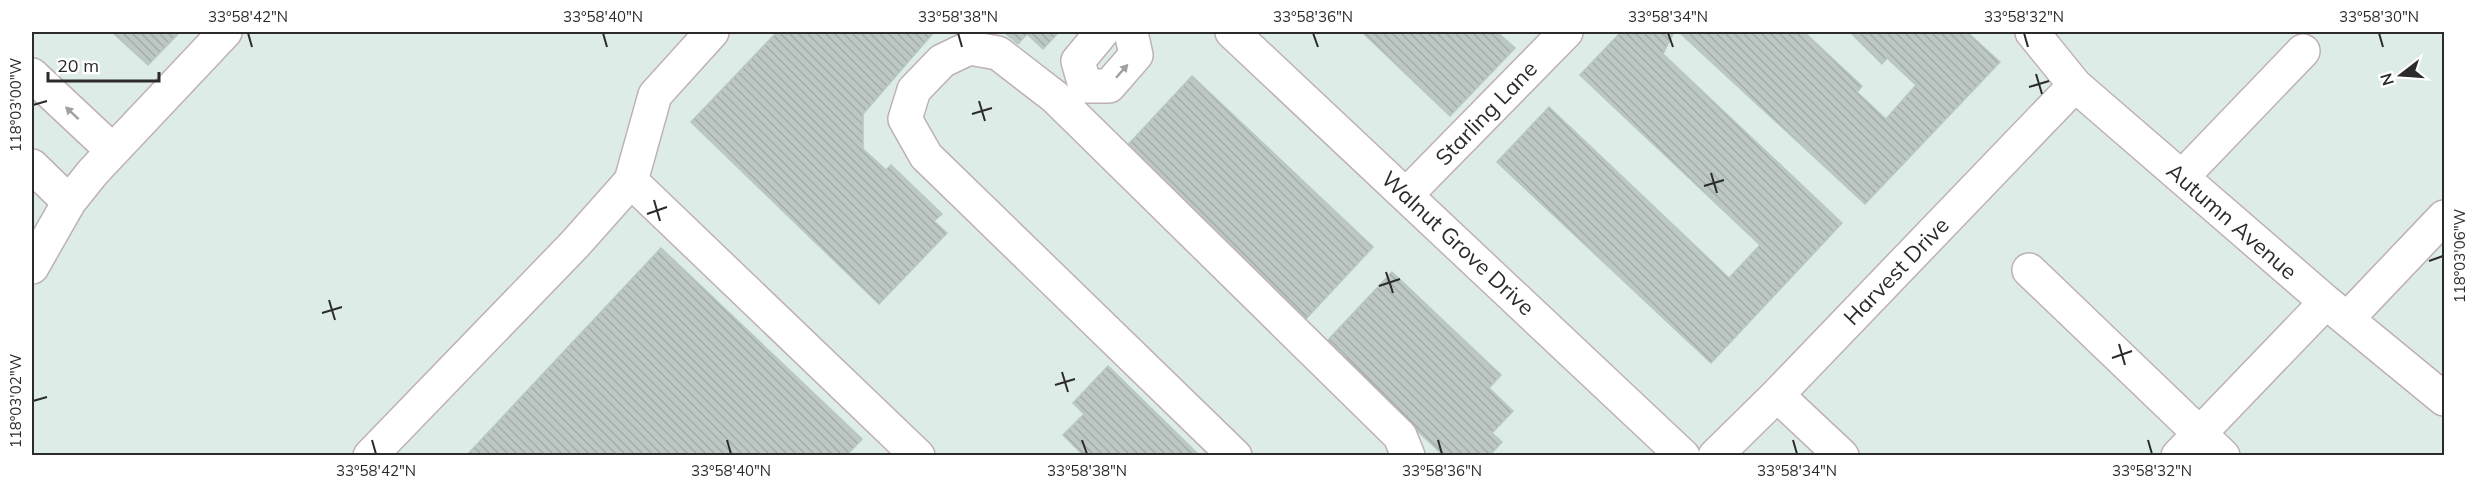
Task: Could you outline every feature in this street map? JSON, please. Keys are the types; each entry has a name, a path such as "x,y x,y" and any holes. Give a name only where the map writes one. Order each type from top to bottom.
{"street":[{"path":"32,267 69,202 112,150 225,32"},
{"path":"370,456 631,182 655,95 712,32"},
{"path":"1076,97 1078,61 1101,32"},
{"path":"1076,97 1109,86 1136,55 1131,32"},
{"name":"Walnut Grove Drive","path":"1232,32 1683,456"},
{"name":"Starling Lane","path":"1406,195 1566,32"},
{"name":"Autumn Avenue","path":"2032,32 2075,85 2336,310 2445,399"},
{"path":"1235,456 926,156 905,119 914,90 942,61 969,48 998,53 1076,97 1400,436 1408,456"},
{"path":"2182,177 2303,51"},
{"path":"32,75 112,150"},
{"name":"Harvest Drive","path":"1715,456 1777,395 2075,85"},
{"path":"32,166 69,202"},
{"path":"631,182 918,456"},
{"path":"2189,444 2336,310 2445,217"},
{"path":"2029,270 2189,444 2223,456"},
{"path":"1777,395 1842,456"}],"building":[{"path":"112,32 180,32 148,65"},
{"path":"777,32 934,32 863,114 863,149 886,170 891,165 942,214 934,221 947,233 879,304 691,122"},
{"path":"1004,32 1059,32 1043,49 1027,34 1018,44"},
{"path":"1362,32 1497,32 1515,48 1450,116"},
{"path":"1621,32 1674,32 1663,54 1842,223 1711,363 1497,162 1549,107 1729,278 1760,245 1580,75"},
{"path":"1679,32 1804,32 1862,86 1857,92 1886,119 1916,85 1887,58 1882,64 1850,32 1967,32 2000,62 1865,204"},
{"path":"1192,76 1373,247 1305,320 1124,149"},
{"path":"661,248 862,439 846,456 466,456"},
{"path":"1392,272 1501,375 1489,388 1513,411 1492,433 1502,442 1489,456 1444,456 1343,360 1346,357 1328,340"},
{"path":"1108,366 1200,456 1084,456 1063,435 1084,414 1073,403"}]}
